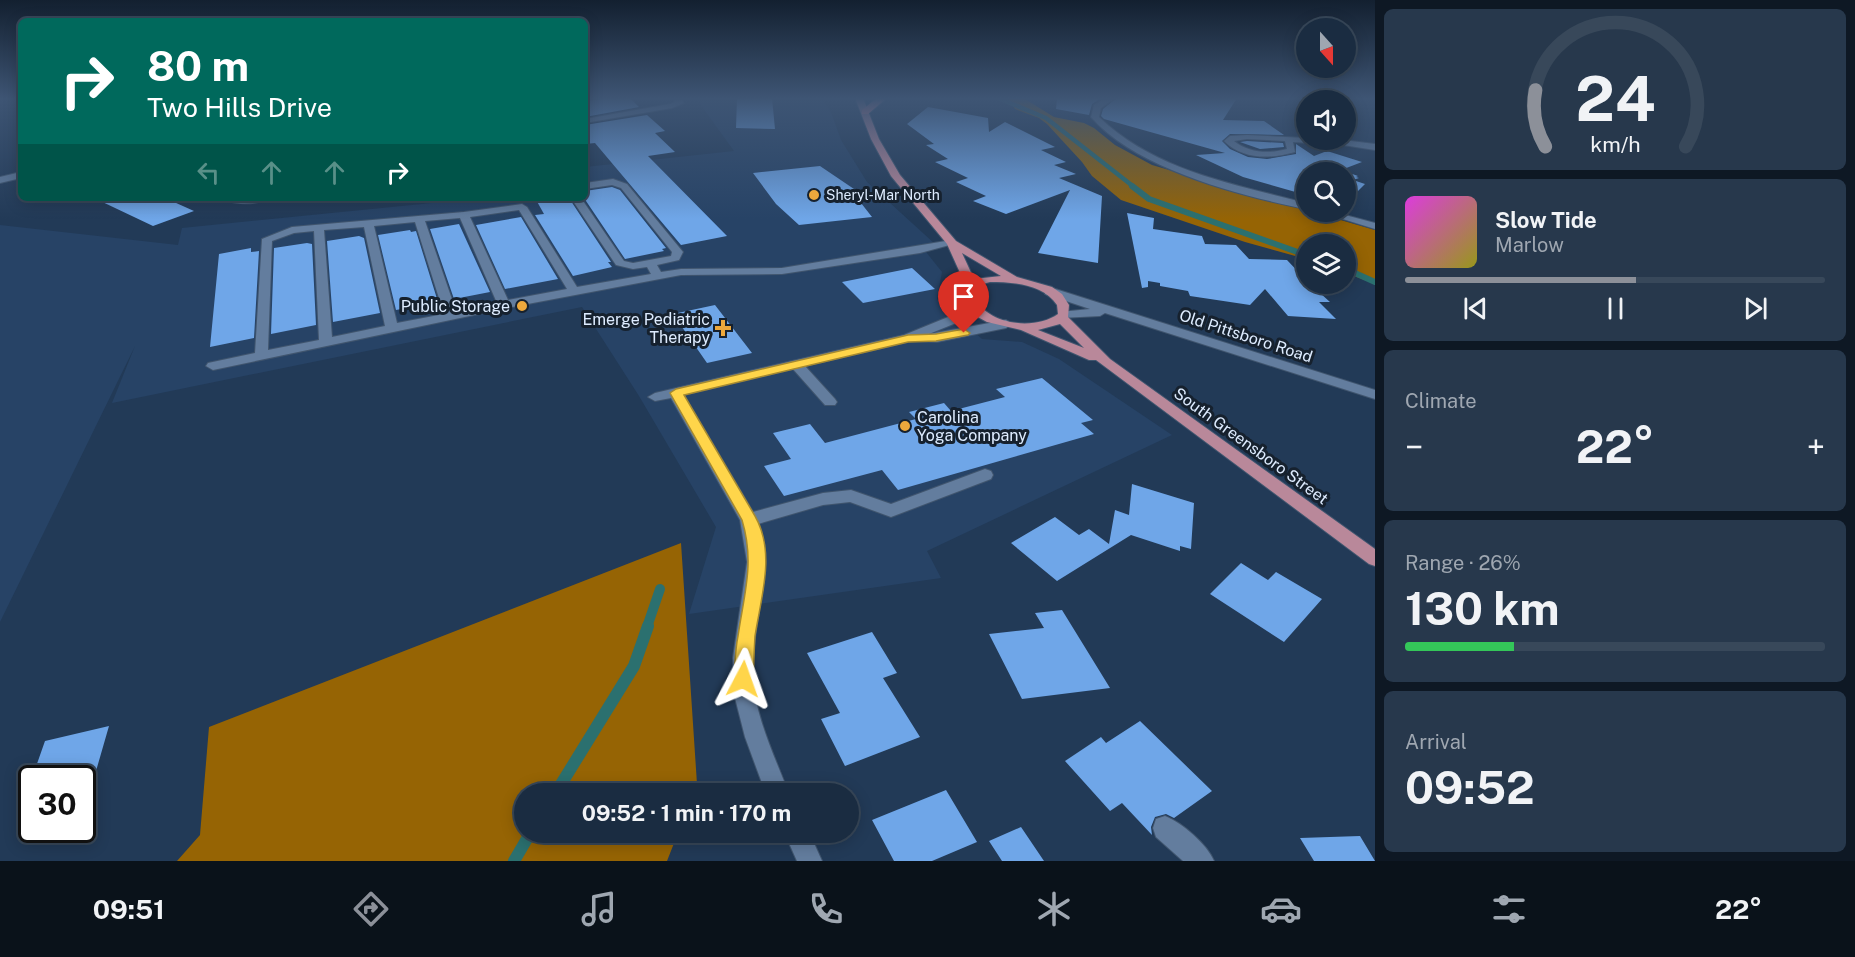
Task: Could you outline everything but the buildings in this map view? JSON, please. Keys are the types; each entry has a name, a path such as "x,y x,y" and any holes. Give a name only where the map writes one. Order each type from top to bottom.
{"main road":[{"path":"875,138 896,176 952,243 971,285"},
{"path":"952,243 1016,279 1049,291"},
{"path":"970,304 966,298 967,290 971,285 990,279 1016,279"},
{"name":"South Greensboro Street","path":"1049,291 1064,306 1063,316 1105,362 1375,560"},
{"name":"South Greensboro Street","path":"970,304 986,317 1105,362"},
{"path":"1012,325 1045,326 1063,316"}],"street":[{"path":"1118,138 1172,167 1296,203"},
{"path":"1233,138 1228,141 1243,150 1266,155 1292,150 1289,141"},
{"path":"1259,138 1325,141 1375,147"},
{"path":"0,180 18,176"},
{"path":"578,201 620,263 633,266 675,258 678,252 624,186 613,182 588,186"},
{"path":"261,356 267,239 292,230 464,215 520,202 573,292"},
{"path":"464,215 504,304"},
{"path":"419,219 451,316"},
{"path":"1356,221 1375,226"},
{"path":"368,223 392,328"},
{"path":"319,227 326,342"},
{"path":"213,366 504,304 681,272 782,271 952,243"},
{"path":"650,263 658,276"},
{"name":"Old Pittsboro Road","path":"1049,291 1375,395"},
{"path":"655,397 908,338 957,318 970,304"},
{"name":"Old Pittsboro Road","path":"1063,316 1107,311"},
{"path":"908,338 936,338 1012,325"},
{"path":"796,364 830,402"},
{"path":"676,393 749,520 757,552 757,584 746,637 743,679 750,715 774,783"},
{"path":"749,520 823,499 851,496 891,511 985,476"},
{"path":"1166,828 1202,861"},
{"path":"801,843 810,861"}],"shaded area":[{"path":"725,138 840,138 867,182 935,244 922,247 942,272 937,299 982,339 1022,342 1059,359 1172,435 927,551 941,578 689,614 716,527 639,396 582,307 112,403 135,346 0,622 0,225 178,245 182,228 452,201 588,201 588,167 734,151"},
{"path":"1060,138 1107,138 1152,165 1296,207 1296,222 1348,222 1375,230 1375,284 1356,277 1356,234 1296,234 1296,256 1245,242 1121,200 1092,176"},
{"path":"681,543 697,783 514,783 514,843 674,843 667,861 177,861 200,835 209,727"}],"waterway":[{"path":"1072,138 1134,187"},
{"path":"1132,186 1149,199 1296,251"},
{"path":"1356,273 1375,282"},
{"path":"647,627 660,589"},
{"path":"562,783 634,666 648,626"},
{"path":"514,861 525,843"}],"place":[{"name":"Sheryl-Mar North","path":"814,195"},
{"name":"Public Storage","path":"522,306"},
{"name":"Emerge Pediatric Therapy","path":"723,328"},
{"name":"Carolina Yoga Company","path":"905,426"}],"route":[{"path":"743,679 746,637 757,584 757,552 754,535 749,520 676,393 908,338 936,338 964,333"}]}
